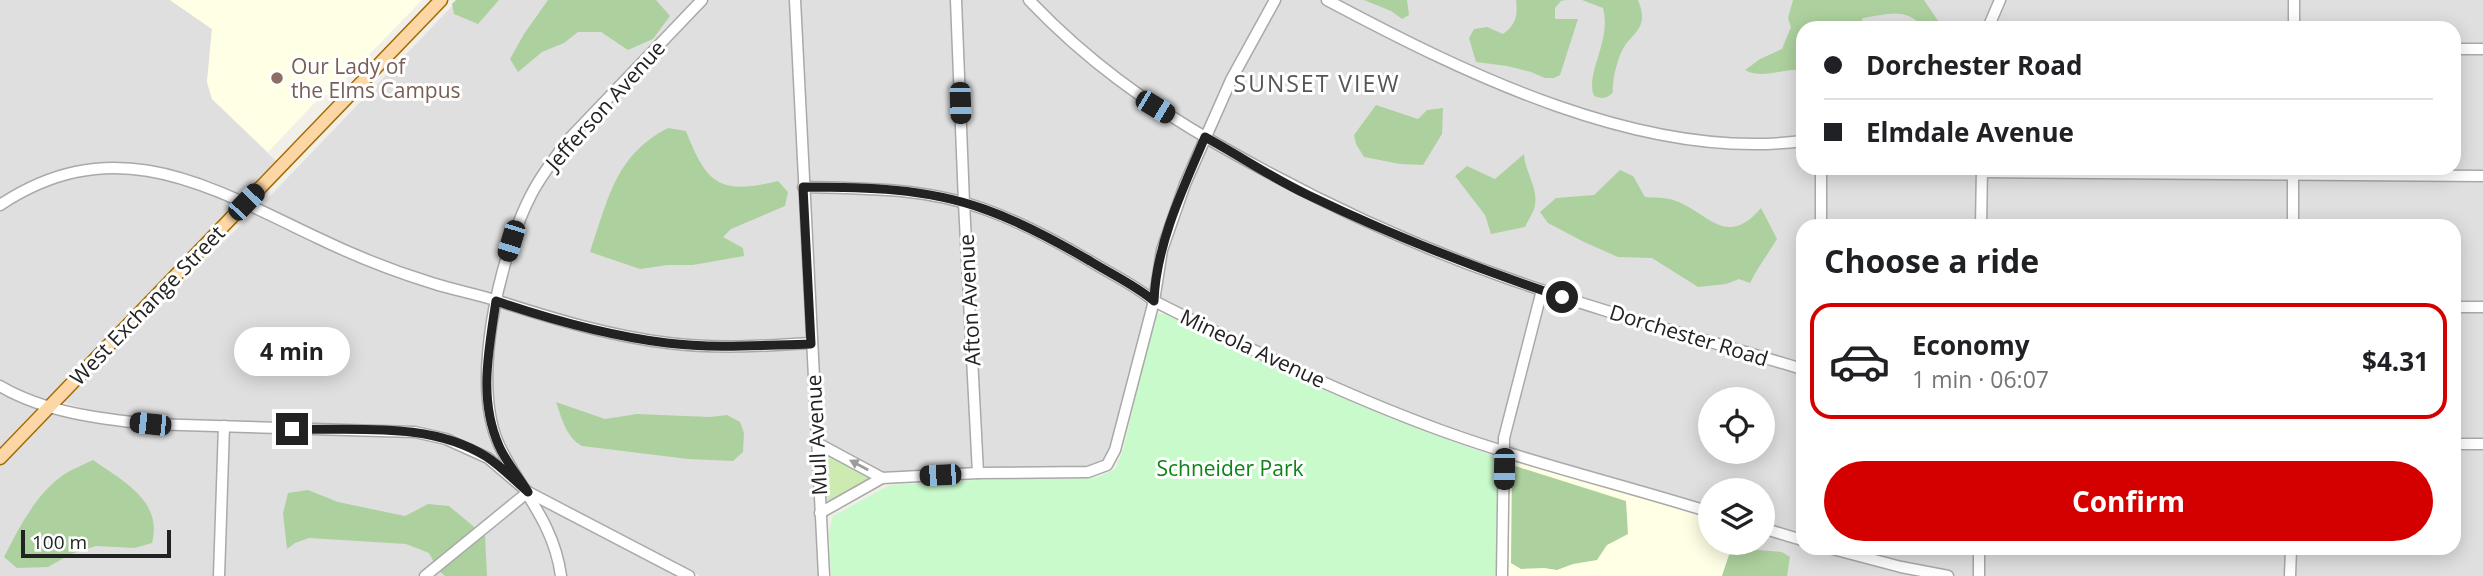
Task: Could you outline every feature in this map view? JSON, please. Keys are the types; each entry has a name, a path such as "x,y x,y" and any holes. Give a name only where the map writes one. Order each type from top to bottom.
{"main road":[{"name":"West Exchange Street","path":"0,458 441,0"}],"street":[{"name":"Jefferson Avenue","path":"561,576 548,530 499,446 486,392 496,301 511,241 543,174 570,138 702,0"},
{"name":"Mull Avenue","path":"795,0 824,576"},
{"name":"Afton Avenue","path":"956,0 978,473"},
{"name":"Dorchester Road","path":"1029,0 1064,36 1116,80 1155,107 1271,176 1357,218 1440,253 1542,290 1796,367"},
{"path":"820,513 882,478 978,473 1088,472 1104,468 1115,450 1154,301 1162,250 1185,184 1231,80 1275,0"},
{"path":"1327,0 1432,53 1500,83 1626,127 1671,138 1718,144 1796,142"},
{"path":"1991,21 2000,0"},
{"path":"2294,0 2294,21"},
{"path":"2461,49 2483,49"},
{"path":"0,205 69,174 109,168 162,172 186,178 246,202 361,258 435,284 572,324 667,343 747,347 811,344"},
{"path":"1821,175 1821,219"},
{"path":"1981,219 1982,175"},
{"path":"2293,175 2293,219"},
{"path":"2436,175 2483,176"},
{"name":"Mineola Avenue","path":"803,187 894,190 983,208 1040,233 1140,290 1154,301 1252,351 1311,376 1438,429 1698,508"},
{"path":"1502,576 1503,438 1542,290"},
{"path":"2461,307 2483,307"},
{"path":"0,386 50,406 112,420 415,432 430,435 461,444 488,458 528,492 689,576"},
{"path":"219,576 224,426"},
{"path":"817,443 882,478"},
{"path":"2461,444 2483,444"},
{"path":"425,576 528,492"},
{"path":"1775,532 1796,538"},
{"path":"1856,555 1948,576"},
{"path":"1979,555 1979,576"},
{"path":"2290,576 2291,555"}],"shaded area":[{"path":"0,0 170,0 212,29 207,82 212,99 281,166 50,405 96,417 415,432 461,444 528,492 689,576 0,576"},
{"name":"Our Lady of the Elms Campus","path":"170,0 422,0 330,95 322,95 268,152 212,99 207,82 212,29"},
{"path":"458,0 2483,0 2483,576 1722,576 1729,555 1775,555 1775,478 1698,478 1698,508 1438,429 1154,301 1130,392 1104,468 882,479 820,513 822,576 700,576 532,490 491,454 457,436 414,427 112,416 62,402 272,194"},
{"path":"1511,459 1698,514 1698,555 1729,555 1722,576 1506,576 1508,464"}],"green space":[{"path":"456,0 499,0 478,24 454,14 452,4"},
{"path":"548,0 656,0 670,16 653,39 628,50 601,32 578,32 564,43 542,52 518,72 510,59"},
{"path":"1364,0 1407,0 1409,15 1402,19 1391,11"},
{"path":"1516,0 1566,0 1561,1 1555,8 1555,19 1578,19 1560,75 1545,78 1507,66 1476,62 1469,38 1474,29 1487,27 1503,34 1515,19"},
{"path":"1582,0 1638,0 1641,10 1641,24 1623,49 1613,81 1613,92 1605,98 1594,96 1592,87 1604,32 1603,8"},
{"path":"1793,0 1924,0 1938,21 1917,21 1903,14 1887,14 1863,18 1862,21 1796,21 1796,70 1759,74 1745,70 1760,59 1782,49 1791,27 1788,18"},
{"path":"1376,105 1418,119 1427,110 1443,108 1442,134 1423,165 1364,157 1354,135"},
{"path":"668,128 686,131 701,164 718,182 742,187 778,181 788,192 785,206 731,229 723,237 743,248 744,256 693,265 640,269 590,252 609,197 625,165 636,151"},
{"path":"1524,154 1535,192 1533,210 1525,227 1491,234 1485,215 1455,176 1467,166 1495,179"},
{"path":"1620,170 1633,176 1645,197 1673,200 1727,227 1737,226 1748,220 1761,208 1777,239 1750,283 1739,279 1726,284 1698,287 1652,258 1618,257 1584,242 1548,223 1540,212 1556,198 1594,195"},
{"name":"Schneider Park","path":"1159,314 1165,314 1366,408 1491,455 1498,467 1496,576 831,576 829,531 833,516 890,485 1085,478 1098,477 1115,469 1123,450 1153,324"},
{"path":"556,402 605,419 637,414 710,417 727,415 740,422 744,433 743,452 733,461 688,459 582,446 568,433"},
{"path":"832,457 840,458 870,477 834,501 829,499 827,492 826,461"},
{"path":"93,460 128,484 146,504 152,515 154,528 152,543 135,548 96,546 71,554 48,567 17,568 4,557 36,502 63,475"},
{"path":"1512,465 1626,501 1628,534 1607,545 1597,560 1557,570 1521,569 1511,563"},
{"path":"308,490 338,502 405,516 428,504 449,506 485,536 487,576 445,576 438,570 429,553 406,544 309,538 287,549 283,513 288,493"},
{"path":"1775,551 1790,557 1787,576 1722,576 1729,555 1775,555"}],"place":[{"name":"Our Lady of the Elms Campus","path":"277,78"}],"district":[{"name":"SUNSET VIEW","path":"1317,83"}],"route":[{"path":"292,429 415,432 446,439 488,458 528,492 499,446 486,392 496,301 572,324 667,343 747,347 811,344 803,187 894,190 983,208 1066,247 1154,301 1162,250 1205,137 1306,194 1406,240 1562,297"}]}
